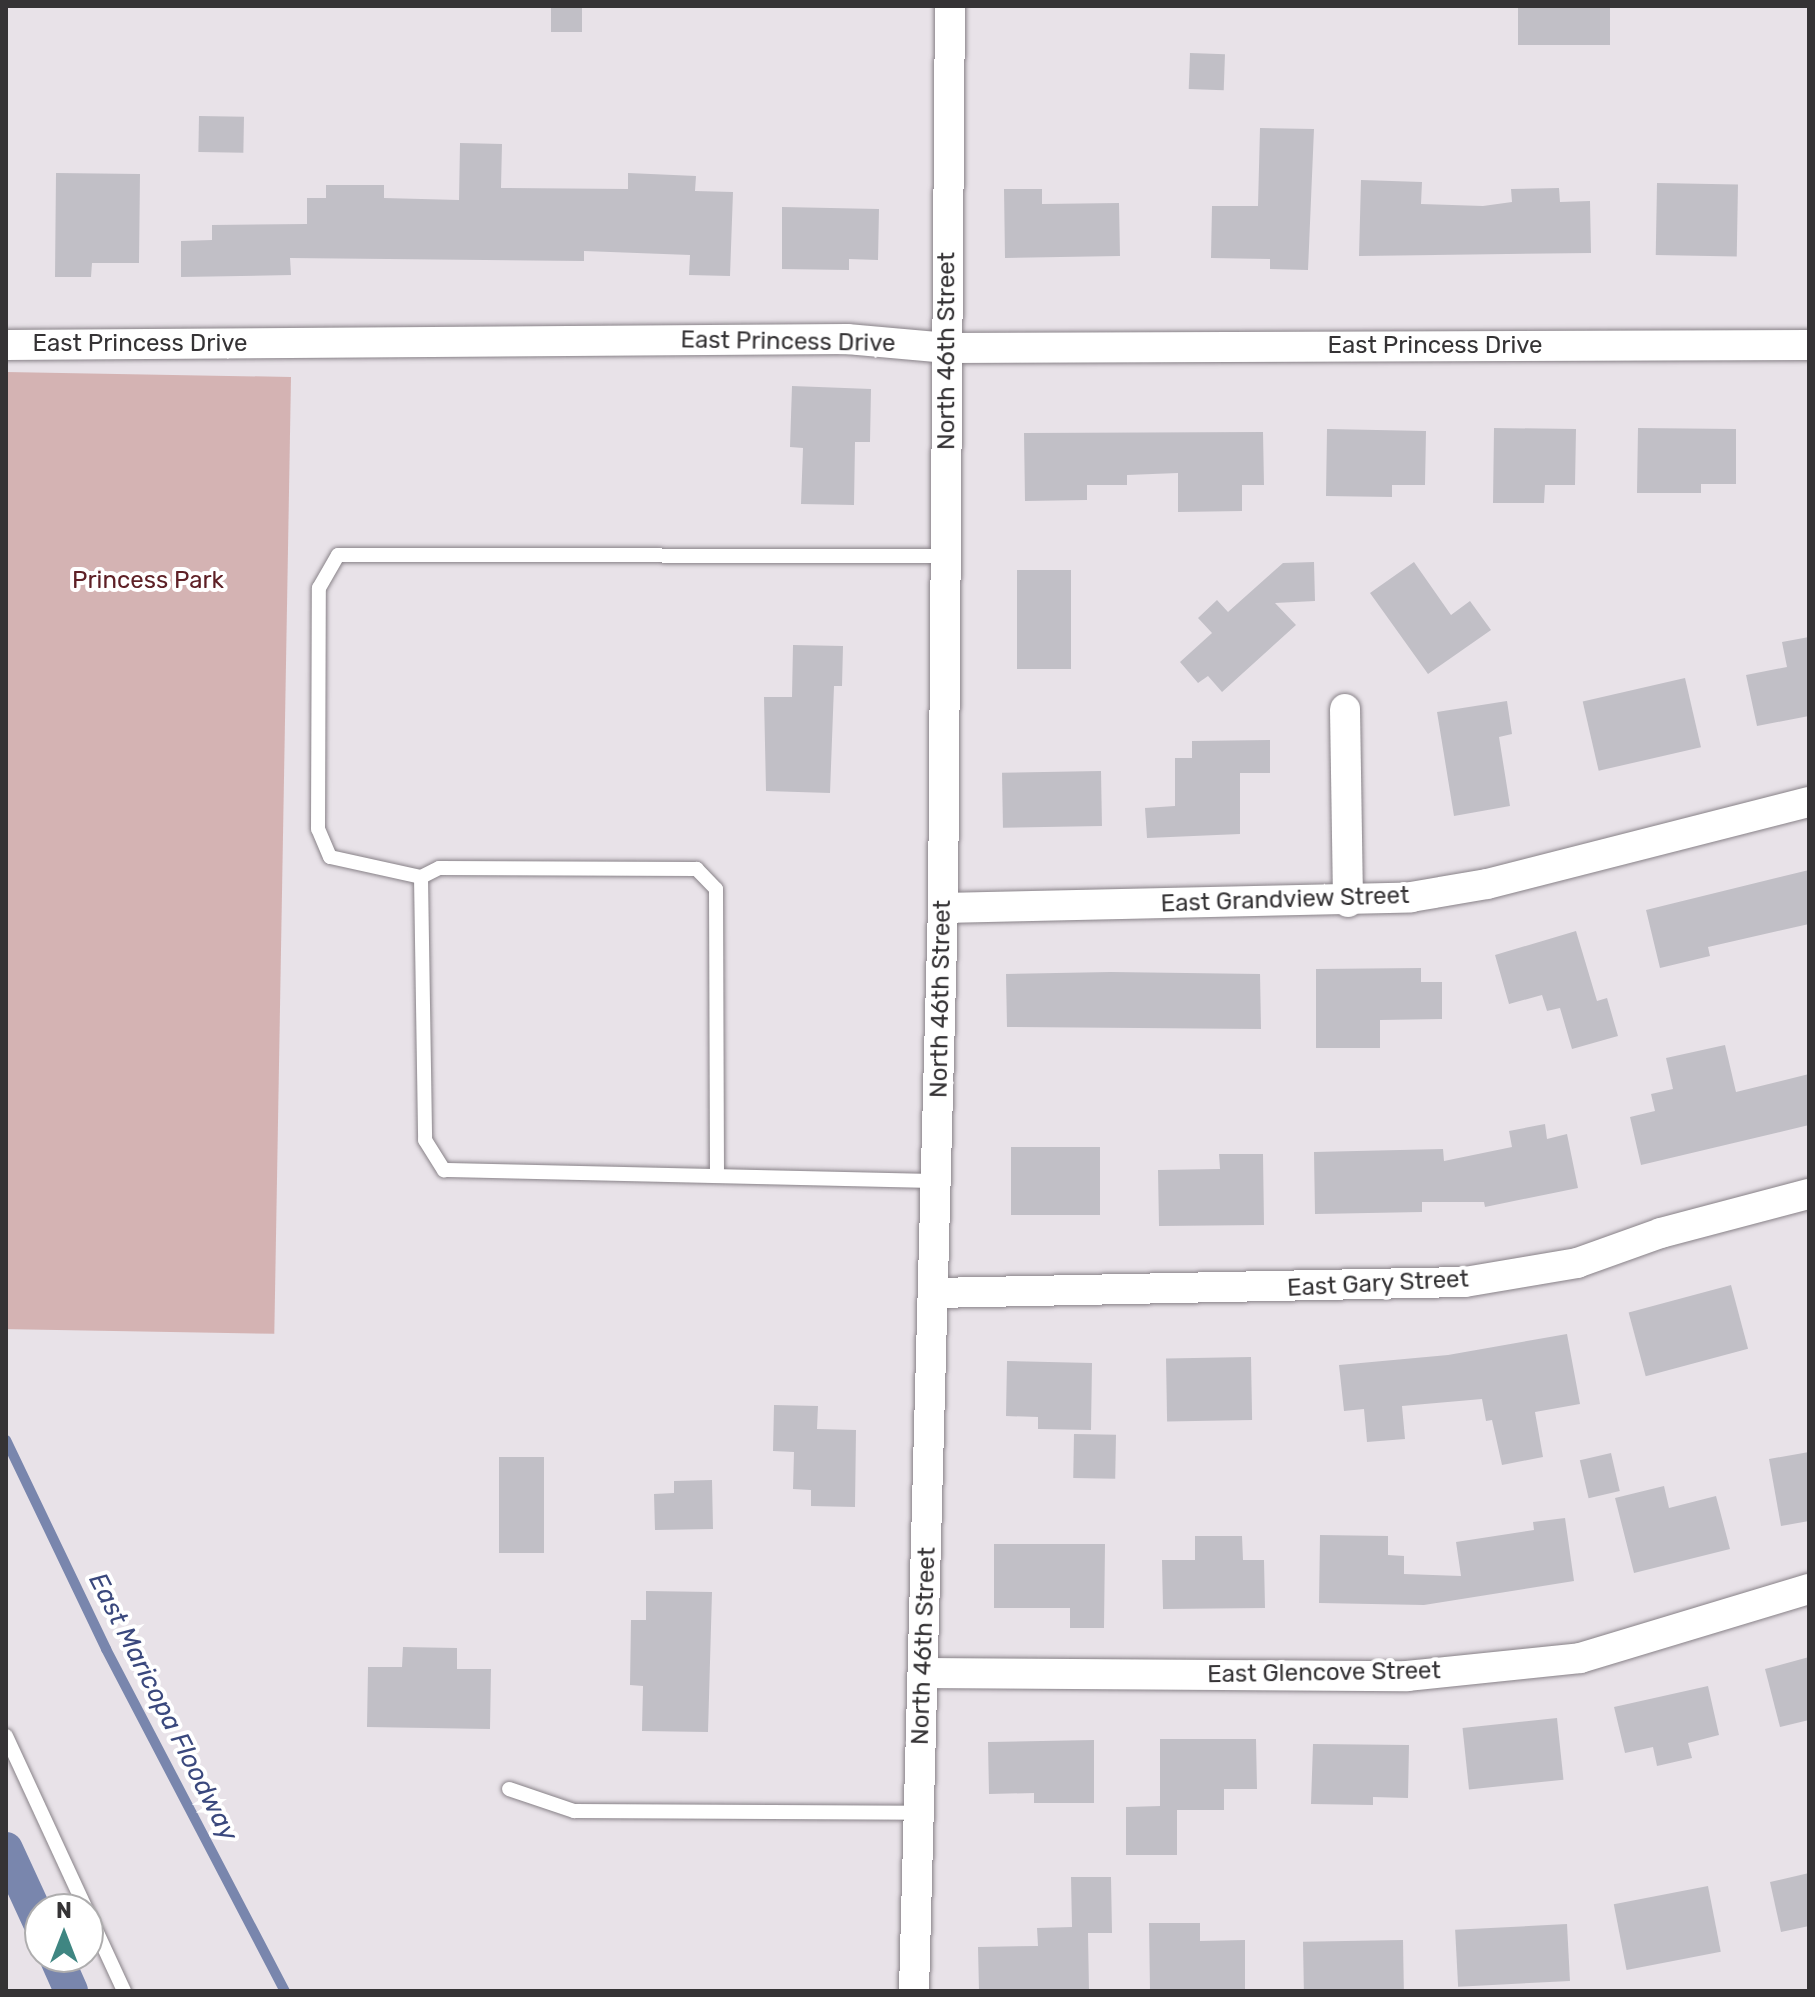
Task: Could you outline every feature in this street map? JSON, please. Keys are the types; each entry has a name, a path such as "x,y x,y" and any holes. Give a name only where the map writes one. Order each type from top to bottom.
{"street":[{"name":"North 46th Street","path":"914,1991 943,908 950,6"},
{"name":"East Princess Drive","path":"6,345 847,339 948,348 1809,345"},
{"path":"1345,709 1348,902"},
{"name":"East Grandview Street","path":"943,908 1348,902 1487,884 1809,802"},
{"name":"East Gary Street","path":"934,1293 1465,1282 1577,1263 1661,1233 1809,1194"},
{"name":"East Glencove Street","path":"924,1673 1407,1676 1580,1658 1809,1589"}],"lane":[{"path":"717,1176 716,889 697,869 439,868 421,877 330,857 318,829 319,588 338,555 946,556"},
{"path":"421,877 425,1140 444,1170 937,1181"},
{"path":"6,1736 79,1893"},
{"path":"509,1789 574,1811 918,1813"},
{"path":"104,1948 124,1991"}],"green space":[{"name":"Princess Park","path":"6,372 291,377 274,1334 6,1329"}],"building":[{"path":"551,6 582,6 582,32 551,32"},
{"path":"1518,6 1610,6 1610,45 1518,45"},
{"path":"1190,53 1225,54 1224,90 1189,89"},
{"path":"199,116 244,117 243,153 198,152"},
{"path":"1260,128 1314,129 1308,270 1270,269 1270,259 1211,258 1212,206 1258,206"},
{"path":"460,143 502,144 501,188 628,189 628,173 696,176 695,191 733,192 730,276 689,275 690,255 584,251 584,261 290,258 291,275 181,277 181,241 212,240 212,225 307,224 307,198 326,198 326,185 384,185 384,198 459,200"},
{"path":"56,173 140,174 139,263 92,263 91,277 55,277"},
{"path":"1361,180 1422,182 1421,204 1483,206 1512,202 1511,189 1559,188 1560,202 1590,201 1591,253 1359,256"},
{"path":"1657,183 1738,184 1737,256 1656,255"},
{"path":"1004,189 1042,189 1042,204 1119,203 1120,256 1005,258"},
{"path":"782,207 879,209 878,260 849,259 849,270 782,269"},
{"path":"792,386 871,389 870,442 855,442 854,505 801,504 803,448 790,447"},
{"path":"1494,428 1576,429 1575,485 1545,485 1544,503 1493,503"},
{"path":"1638,428 1736,429 1736,484 1701,484 1701,493 1637,493"},
{"path":"1327,429 1426,431 1425,485 1392,485 1392,497 1326,496"},
{"path":"1263,432 1264,485 1242,485 1242,511 1178,512 1178,473 1127,475 1127,485 1087,485 1087,500 1025,501 1024,433"},
{"path":"1314,562 1315,601 1275,603 1296,625 1222,692 1208,676 1198,683 1180,662 1212,633 1198,618 1217,600 1228,612 1283,563"},
{"path":"1414,562 1451,615 1470,601 1491,630 1428,674 1370,593"},
{"path":"1017,570 1071,570 1071,669 1017,669"},
{"path":"1809,637 1809,716 1757,726 1746,675 1787,667 1782,642"},
{"path":"793,645 843,646 842,686 834,686 830,793 766,791 764,697 792,697"},
{"path":"1685,678 1701,747 1599,771 1583,702"},
{"path":"1507,701 1512,734 1499,737 1510,806 1454,816 1437,712"},
{"path":"1270,740 1270,773 1240,773 1240,834 1147,838 1145,808 1175,806 1175,758 1192,758 1192,741"},
{"path":"1101,771 1102,826 1003,828 1002,773"},
{"path":"1809,870 1809,924 1708,947 1710,956 1660,968 1646,910"},
{"path":"1576,931 1597,1001 1607,998 1618,1036 1572,1049 1560,1008 1547,1011 1542,995 1509,1004 1495,955"},
{"path":"1421,968 1421,982 1442,982 1442,1019 1380,1020 1380,1048 1316,1048 1316,969"},
{"path":"1006,974 1260,974 1261,1029 1007,1027"},
{"path":"1725,1045 1736,1092 1809,1074 1809,1125 1641,1165 1630,1117 1655,1111 1651,1094 1673,1089 1666,1058"},
{"path":"1545,1124 1547,1139 1567,1134 1578,1188 1485,1207 1484,1202 1422,1202 1422,1212 1315,1214 1314,1152 1443,1149 1444,1161 1512,1147 1509,1131"},
{"path":"1011,1147 1100,1147 1100,1215 1011,1215"},
{"path":"1219,1154 1263,1154 1264,1225 1159,1226 1158,1170 1220,1169"},
{"path":"1731,1285 1748,1349 1646,1376 1629,1312"},
{"path":"1567,1334 1580,1404 1535,1412 1543,1457 1502,1465 1492,1420 1486,1421 1482,1399 1402,1406 1405,1439 1367,1442 1364,1409 1344,1411 1339,1365 1448,1355"},
{"path":"1251,1357 1252,1420 1167,1421 1166,1358"},
{"path":"1007,1361 1092,1363 1091,1430 1038,1429 1038,1417 1006,1416"},
{"path":"774,1405 818,1406 817,1429 856,1430 855,1507 811,1506 811,1490 793,1489 794,1452 773,1451"},
{"path":"1074,1434 1116,1435 1115,1479 1073,1478"},
{"path":"1809,1452 1809,1521 1781,1526 1769,1459"},
{"path":"1611,1453 1620,1491 1589,1498 1580,1460"},
{"path":"499,1457 544,1457 544,1553 499,1553"},
{"path":"712,1480 713,1529 655,1530 654,1494 674,1493 674,1481"},
{"path":"1664,1486 1669,1508 1716,1496 1730,1549 1634,1573 1615,1498"},
{"path":"1565,1518 1574,1581 1424,1605 1319,1603 1320,1535 1388,1536 1388,1555 1404,1556 1404,1574 1461,1576 1456,1542 1534,1530 1533,1522"},
{"path":"1195,1536 1242,1536 1243,1560 1264,1560 1265,1608 1163,1609 1162,1560 1195,1560"},
{"path":"994,1544 1105,1544 1104,1628 1070,1628 1070,1608 994,1608"},
{"path":"646,1591 712,1592 708,1732 642,1731 643,1686 630,1685 631,1620 646,1620"},
{"path":"403,1647 457,1648 457,1669 491,1669 490,1729 367,1727 368,1667 402,1667"},
{"path":"1809,1657 1809,1720 1780,1727 1765,1669"},
{"path":"1708,1686 1719,1735 1688,1743 1692,1758 1657,1766 1653,1747 1625,1753 1614,1707"},
{"path":"1557,1718 1563,1780 1469,1790 1463,1728"},
{"path":"1160,1739 1256,1739 1257,1789 1224,1789 1224,1810 1177,1810 1177,1855 1126,1855 1126,1807 1160,1806"},
{"path":"1094,1740 1094,1803 1034,1803 1034,1793 989,1794 988,1742"},
{"path":"1313,1744 1409,1745 1408,1798 1373,1797 1373,1805 1311,1804"},
{"path":"1809,1873 1809,1926 1781,1932 1770,1882"},
{"path":"1071,1877 1111,1877 1112,1933 1088,1933 1089,1991 979,1991 978,1947 1038,1946 1037,1928 1072,1927"},
{"path":"1708,1886 1721,1952 1627,1970 1614,1904"},
{"path":"1149,1923 1200,1923 1200,1941 1245,1940 1245,1991 1150,1991"},
{"path":"1567,1924 1570,1981 1458,1987 1455,1930"},
{"path":"1403,1940 1404,1991 1304,1991 1303,1942"}],"waterway":[{"name":"East Maricopa Floodway","path":"6,1440 106,1649 285,1991"},
{"path":"6,1849 26,1893"},
{"path":"63,1973 71,1991"}]}
